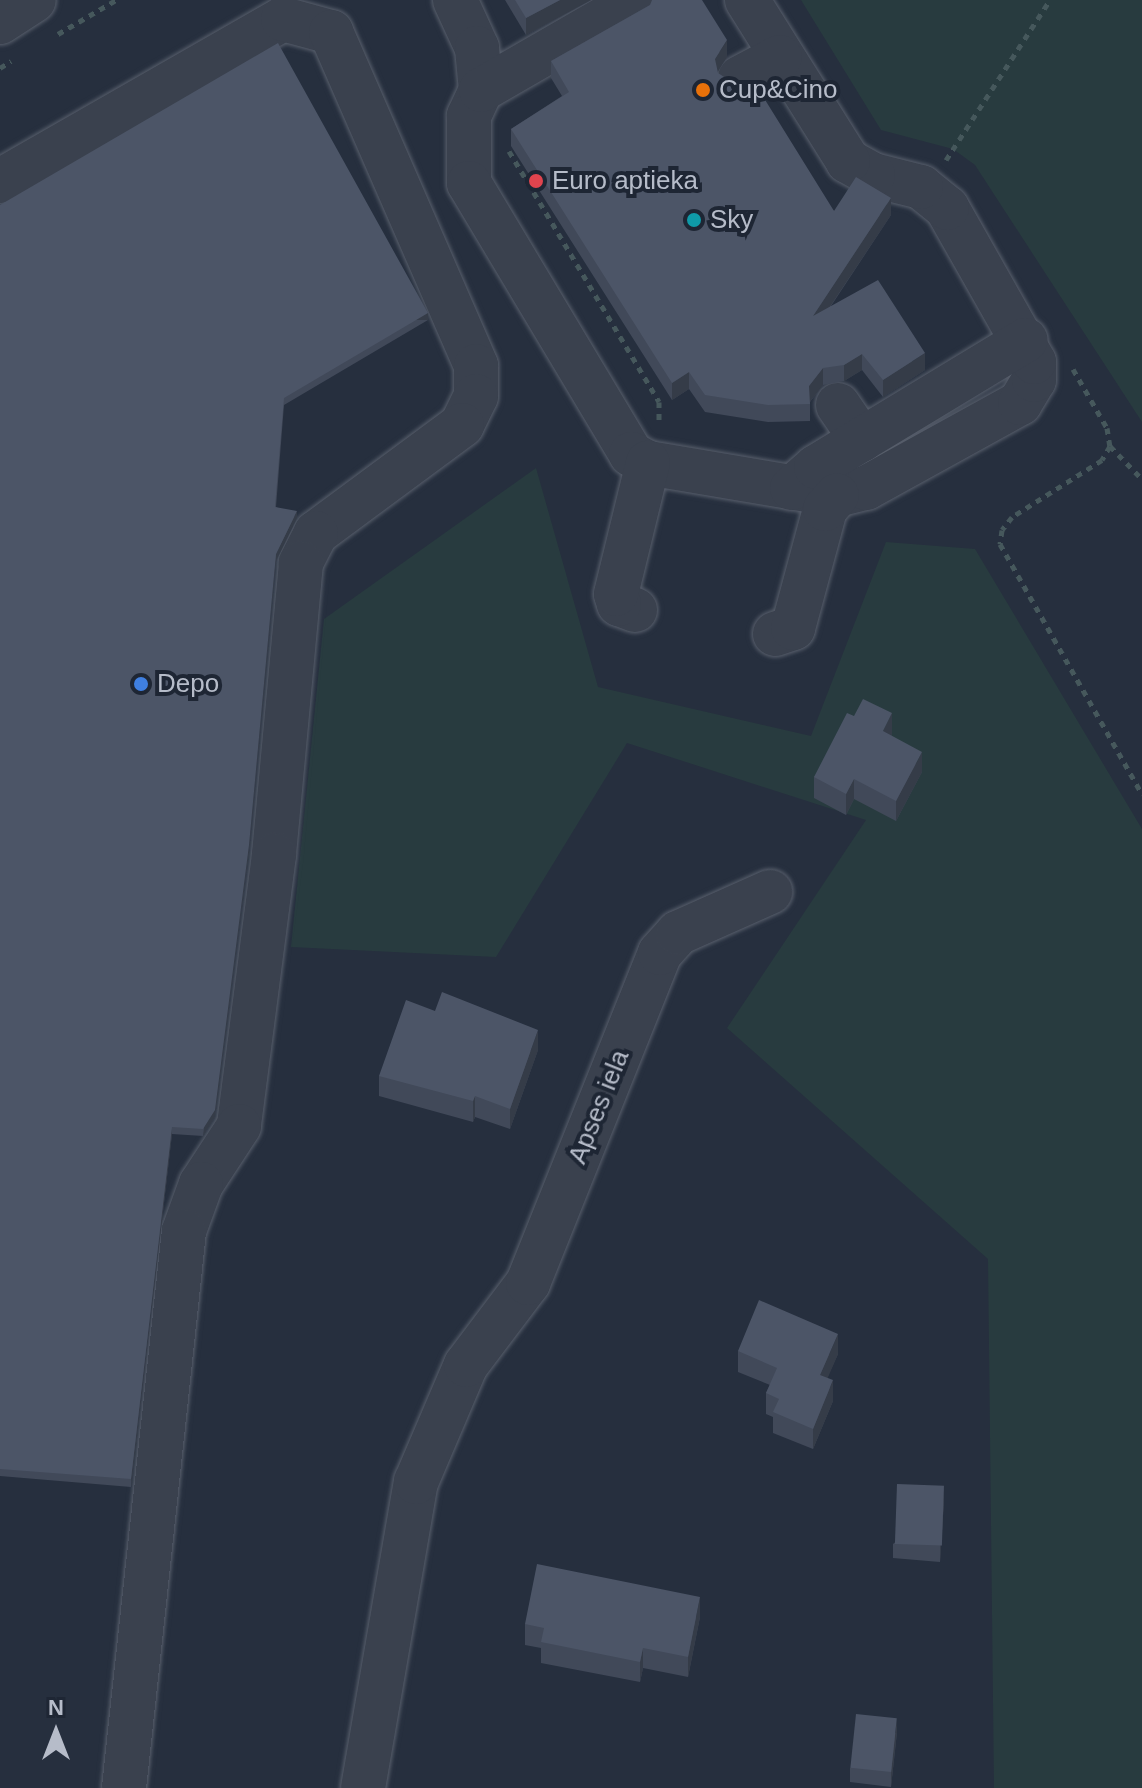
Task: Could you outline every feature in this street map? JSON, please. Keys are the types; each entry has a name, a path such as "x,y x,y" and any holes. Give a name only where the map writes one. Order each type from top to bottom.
{"street":[{"path":"0,22 34,0"},
{"path":"481,90 637,0"},
{"path":"465,3 477,48 481,90 469,116 469,183 631,454 648,463 837,495 866,488 1020,403 1034,380 1026,340 947,208 921,187 873,175 848,161 747,0"},
{"path":"0,181 283,19 331,32 476,366 476,396 462,425 316,533 301,563 274,855 239,1126 201,1184 184,1231 124,1788"},
{"path":"740,78 780,57"},
{"path":"792,488 850,422 1026,340"},
{"path":"635,610 619,604 616,594 642,520 648,463"},
{"path":"775,634 793,628 805,547 825,509 837,495"},
{"name":"Apses iela","path":"363,1788 416,1482 466,1365 528,1283 660,953 689,927 770,892"}],"path":[{"path":"953,149 1050,0"},
{"path":"501,137 659,402 659,428 648,463"},
{"path":"1110,446 1142,479"}],"green space":[{"path":"801,0 1142,0 1142,422 975,165 953,149 881,130"},
{"path":"536,468 598,687 811,736 886,542 975,549 1142,829 1142,1788 994,1788 988,1259 727,1028 866,820 627,743 496,957 291,947 324,619"}],"building":[{"path":"515,0 560,0 526,18"},
{"name":"Sky","path":"652,0 702,0 727,40 715,59 718,73 738,86 754,82 834,211 856,177 891,198 813,316 878,280 925,353 883,380 862,354 844,365 823,368 809,386 810,404 768,405 705,395 689,372 672,383 511,129 569,92 551,61 650,5"},
{"name":"Depo","path":"278,43 428,313 284,398 275,507 297,511 276,554 249,845 215,1110 203,1129 172,1127 131,1479 0,1469 0,205"},
{"path":"863,699 892,713 883,731 922,752 896,801 854,779 846,794 814,777 847,713 854,716"},
{"path":"442,992 538,1030 510,1109 475,1096 473,1101 379,1076 406,1000 435,1011"},
{"path":"759,1300 838,1334 820,1375 833,1380 813,1429 773,1412 779,1399 766,1393 777,1368 738,1351"},
{"path":"897,1484 944,1486 942,1546 895,1544"},
{"path":"537,1564 700,1597 688,1657 643,1648 640,1662 541,1642 544,1628 525,1624"},
{"path":"856,1714 897,1718 891,1772 850,1768"}],"place":[{"name":"Cup&Cino","path":"703,90"},
{"name":"Euro aptieka","path":"536,181"},
{"name":"Sky","path":"694,220"},
{"name":"Depo","path":"141,684"}]}
